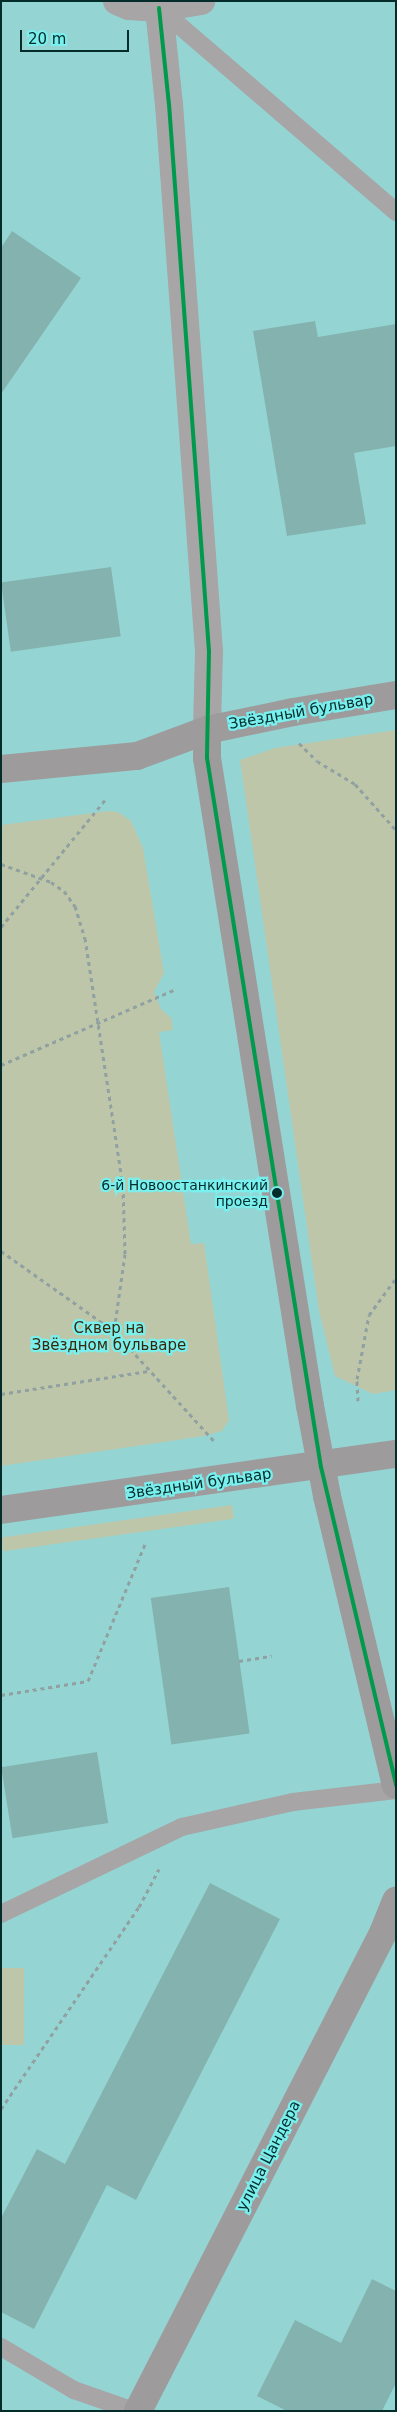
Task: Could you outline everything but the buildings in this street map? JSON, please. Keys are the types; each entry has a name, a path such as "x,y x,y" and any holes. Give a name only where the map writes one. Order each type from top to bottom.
{"street":[{"path":"117,1 129,6 159,8 201,1"},
{"path":"159,8 169,104 209,651 207,730 209,768 321,1467 396,1785"},
{"name":"Звёздный бульвар","path":"1,769 137,756 207,730 293,712 396,696"},
{"name":"Звёздный бульвар","path":"1,1510 321,1467 396,1454"},
{"name":"улица Цандера","path":"138,2411 383,1933 396,1900"}],"lane":[{"path":"159,8 396,212"},
{"path":"1,1914 182,1827 293,1802 396,1790"},
{"path":"1,2347 74,2390 134,2411"}],"path":[{"path":"297,738 300,748 355,784 396,830"},
{"path":"1,927 104,800"},
{"path":"1,864 42,878 64,892 75,906 84,938 94,1010 100,1024 123,1186 125,1254 114,1331"},
{"path":"1,1065 100,1024 176,989"},
{"path":"1,1251 114,1331 148,1371 216,1442"},
{"path":"358,1401 357,1379 370,1315 396,1278"},
{"path":"1,1394 148,1371"},
{"path":"1,1695 88,1681 146,1542"},
{"path":"240,1661 272,1656"},
{"path":"2,2107 139,1907 182,1827"}],"green space":[{"path":"396,730 396,1390 373,1394 335,1376 319,1311 240,760 275,748"},
{"name":"Сквер на Звёздном бульваре","path":"108,811 118,812 131,821 143,848 164,973 154,992 161,1009 171,1018 173,1030 159,1032 191,1244 204,1243 229,1420 222,1431 204,1436 1,1466 1,825"},
{"path":"232,1505 234,1519 3,1551 1,1537"},
{"path":"1,1968 24,1968 24,2045 1,2045"}],"transit line":[{"path":"159,8 169,104 209,651 207,758 321,1467 396,1785"}],"place":[{"name":"6-й Новоостанкинский проезд","path":"277,1193"}]}
